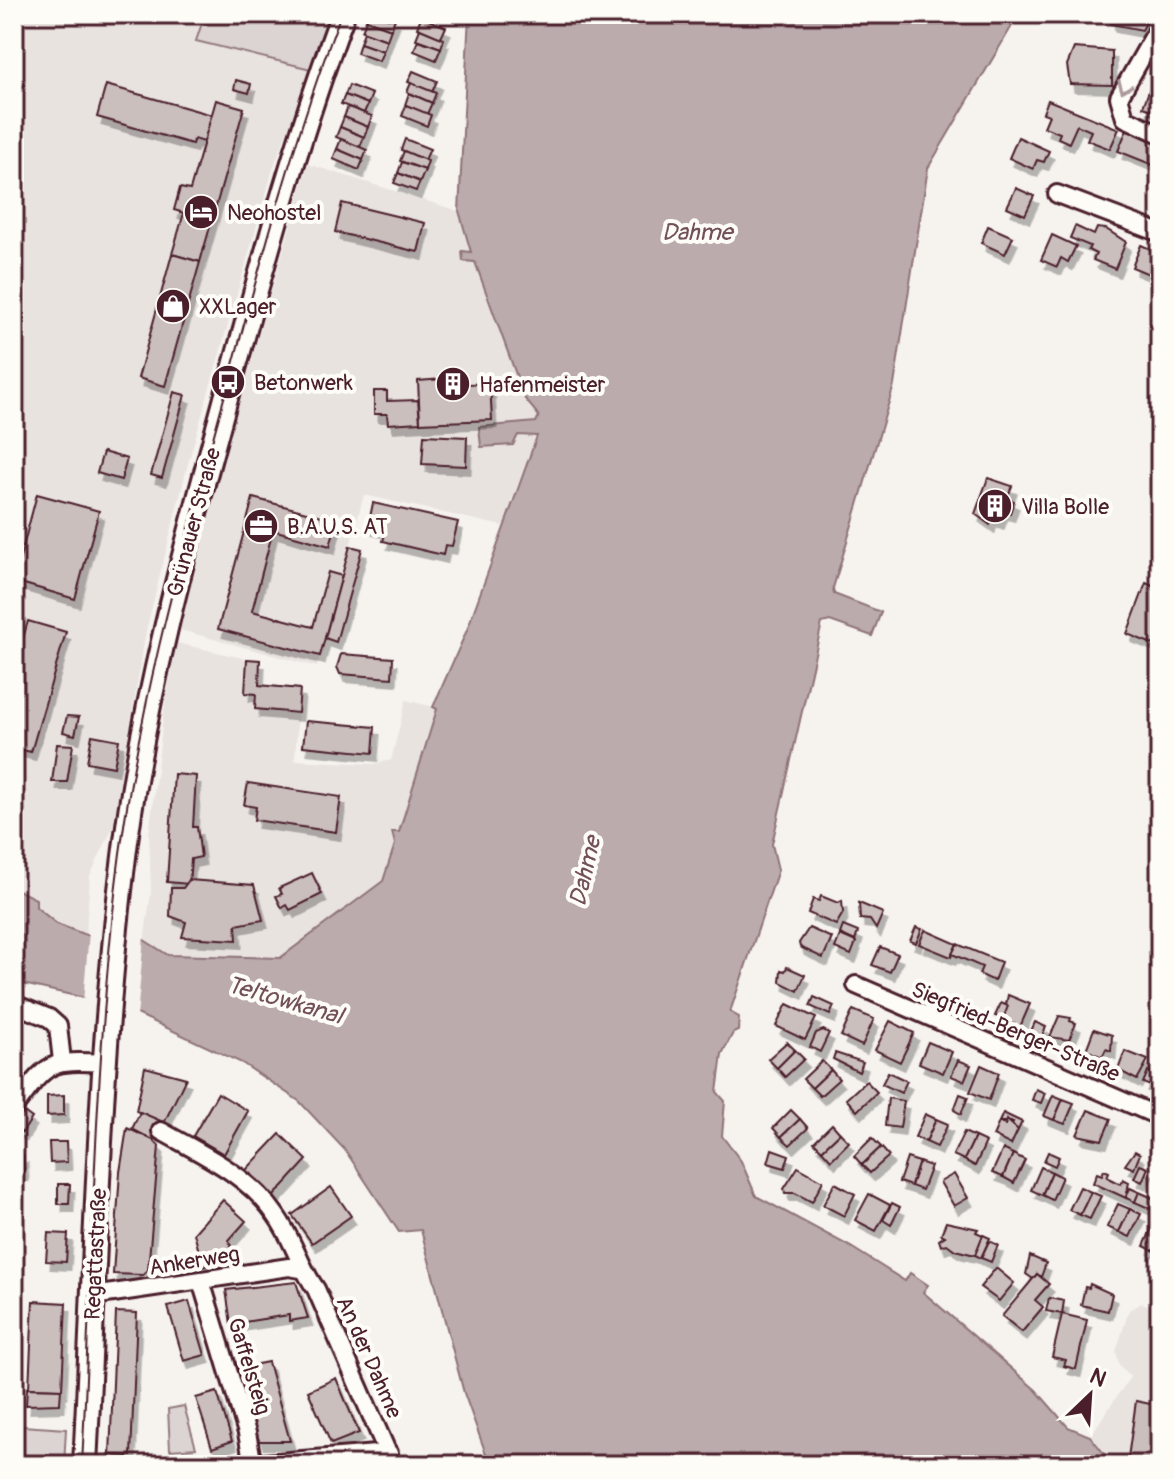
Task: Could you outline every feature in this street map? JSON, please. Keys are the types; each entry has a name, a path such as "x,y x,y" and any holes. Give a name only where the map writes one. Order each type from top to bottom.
{"main road":[{"name":"Grünauer Straße","path":"106,1054 121,887 144,736 192,523 281,203 343,14"},
{"name":"Regattastraße","path":"85,1465 106,1054"}],"street":[{"path":"1160,25 1119,97 1125,118 1160,134"},
{"path":"1057,194 1160,233"},
{"name":"Siegfried-Berger-Straße","path":"856,985 1160,1117"},
{"path":"14,1004 49,1018 58,1026 62,1061"},
{"path":"14,1108 42,1070 62,1061 106,1054"},
{"name":"An der Dahme","path":"161,1131 246,1181 275,1213 297,1251 301,1269 316,1289 391,1459"},
{"name":"Ankerweg","path":"93,1296 289,1267 301,1269"},
{"name":"Gaffelsteig","path":"201,1281 247,1433 252,1464"},
{"path":"240,1465 391,1459"}],"shaded area":[{"path":"14,14 205,14 196,42 311,69 274,166 189,460 146,631 113,827 90,876 86,935 57,924 36,907 36,899 14,888"},
{"path":"205,14 330,14 311,69 196,41"},
{"path":"308,164 459,211 520,385 531,409 539,416 537,422 518,435 537,436 511,502 515,504 502,526 364,495 317,667 180,630 222,463"},
{"path":"177,643 247,659 245,692 256,694 255,709 298,713 295,760 373,764 391,760 406,700 438,708 383,881 280,958 168,955 144,940 151,893 149,834 165,702"},
{"path":"1142,1303 1160,1310 1160,1465 1113,1465 1090,1436 1130,1377 1119,1365 1116,1351 1129,1310"},
{"path":"184,1406 196,1448 170,1450 168,1409"},
{"path":"22,1426 66,1429 64,1465 21,1465"}],"water":[{"name":"Dahme","path":"469,14 1019,14 928,168 894,385 833,588 834,594 881,612 872,636 830,621 822,623 772,844 778,870 730,1012 739,1017 738,1031 733,1033 722,1054 717,1092 725,1101 722,1136 741,1161 756,1196 851,1247 905,1281 910,1273 928,1285 923,1292 1036,1390 1068,1427 1090,1436 1113,1465 490,1465 464,1393 421,1230 399,1232 345,1150 299,1101 242,1063 120,1006 14,982 14,888 36,899 36,907 57,924 86,935 144,940 168,955 280,958 383,881 395,844 392,832 399,832 437,709 433,707 467,630 537,436 518,435 513,445 481,447 479,427 536,422 539,416 525,399 475,262 463,261 462,251 471,252 459,211"}],"pier":[{"path":"89,932 144,936 137,1018 83,1002"}],"building":[{"path":"369,14 395,19 391,29 366,20"},
{"path":"1110,14 1151,14 1142,30 1111,24"},
{"path":"421,17 446,27 441,38 417,28"},
{"path":"366,20 391,29 387,40 362,31"},
{"path":"420,29 444,39 441,48 416,39"},
{"path":"364,32 387,40 383,51 360,43"},
{"path":"418,40 441,48 436,60 414,51"},
{"path":"360,43 383,51 379,61 357,53"},
{"path":"1074,48 1112,51 1112,85 1070,84 1067,65"},
{"path":"1157,69 1160,71 1160,113 1143,107"},
{"path":"413,71 437,81 432,92 408,82"},
{"path":"236,80 251,84 249,93 234,89"},
{"path":"411,83 436,93 432,103 407,92"},
{"path":"106,85 212,115 204,142 194,139 192,144 97,117"},
{"path":"349,85 372,94 368,104 345,95"},
{"path":"409,93 432,103 427,114 405,105"},
{"path":"345,95 368,104 364,113 341,104"},
{"path":"216,100 244,108 200,262 172,254 184,213 174,210 180,188 190,190"},
{"path":"1048,100 1119,129 1110,149 1087,140 1091,131 1077,125 1069,143 1058,138 1060,133 1044,127 1049,115 1043,113"},
{"path":"406,105 431,115 427,126 402,116"},
{"path":"348,107 372,116 368,127 344,117"},
{"path":"344,117 368,127 364,137 340,127"},
{"path":"340,127 364,137 360,147 336,137"},
{"path":"1127,129 1160,142 1158,167 1118,151"},
{"path":"1018,137 1049,151 1044,162 1037,160 1033,169 1009,158"},
{"path":"341,139 367,150 363,160 337,149"},
{"path":"405,139 430,149 425,160 401,150"},
{"path":"337,149 363,160 359,170 333,159"},
{"path":"404,151 428,161 425,170 400,161"},
{"path":"402,162 425,170 420,182 398,173"},
{"path":"398,173 420,182 416,191 394,183"},
{"path":"1016,188 1034,196 1025,215 1007,207"},
{"path":"342,203 425,223 418,252 335,232"},
{"path":"988,226 1013,237 1005,254 981,243"},
{"path":"1075,226 1094,235 1097,228 1106,229 1126,242 1115,269 1093,260 1096,254 1088,250 1090,246 1070,238"},
{"path":"1052,235 1076,246 1068,262 1061,258 1057,267 1041,260"},
{"path":"1141,245 1160,253 1156,277 1132,267"},
{"name":"XXLager","path":"172,254 200,262 165,386 138,378"},
{"path":"443,379 444,385 490,383 492,420 420,423 418,381"},
{"path":"374,391 387,391 387,401 418,400 420,422 388,424 387,414 374,414"},
{"path":"174,392 185,395 162,478 151,475"},
{"path":"424,435 467,437 466,466 422,464"},
{"path":"103,452 127,459 121,480 97,473"},
{"name":"Villa Bolle","path":"988,478 1012,486 1007,498 1014,501 1010,513 1003,511 999,522 992,519 990,525 975,514"},
{"path":"37,494 99,511 75,599 14,581"},
{"path":"253,498 337,520 330,546 273,530 252,611 313,627 328,572 342,576 320,656 218,629"},
{"path":"373,503 458,522 452,546 445,545 443,555 383,541 386,531 368,527"},
{"path":"350,546 362,549 336,642 325,638"},
{"path":"1146,583 1160,589 1160,647 1127,634"},
{"path":"28,621 66,632 31,752 14,748 14,669"},
{"path":"341,654 393,658 392,678 340,674 337,667"},
{"path":"247,659 260,660 259,685 300,689 298,713 255,709 256,694 245,693"},
{"path":"67,716 79,717 75,735 63,732"},
{"path":"306,721 375,727 373,753 303,746"},
{"path":"92,735 119,740 114,767 87,762"},
{"path":"57,744 73,745 67,782 52,782"},
{"path":"174,774 196,776 193,827 197,827 201,857 191,859 189,884 167,882"},
{"path":"248,783 341,797 336,832 254,820 256,807 244,805"},
{"path":"312,873 322,894 290,910 287,905 282,908 276,896 282,894 279,888"},
{"path":"189,880 254,885 263,920 236,925 237,940 182,937 186,922 170,916 171,888 183,888"},
{"path":"821,896 838,903 842,901 843,913 836,925 808,913 813,899 819,901"},
{"path":"859,903 883,913 876,929 870,920 860,919"},
{"path":"843,926 858,932 855,941 840,934"},
{"path":"916,927 922,929 916,943 910,941"},
{"path":"809,928 832,938 823,958 800,947 799,943"},
{"path":"925,930 957,944 951,957 919,944"},
{"path":"840,935 856,942 851,955 835,948"},
{"path":"957,944 1001,962 994,981 979,974 982,967 952,954"},
{"path":"880,947 898,954 890,972 872,965"},
{"path":"787,967 805,975 798,991 780,982 781,970 785,971"},
{"path":"1008,995 1030,1004 1020,1027 1014,1024 1009,1027 1011,1023 1003,1019"},
{"path":"814,997 834,1006 830,1015 810,1006"},
{"path":"1001,1003 1008,1006 1003,1019 995,1016"},
{"path":"787,1004 816,1018 805,1040 776,1026"},
{"path":"853,1010 874,1019 862,1046 841,1036"},
{"path":"1059,1016 1071,1018 1070,1021 1076,1023 1069,1040 1050,1037"},
{"path":"890,1021 914,1033 900,1062 875,1050"},
{"path":"1035,1022 1046,1027 1039,1042 1028,1038"},
{"path":"1094,1029 1112,1035 1111,1051 1106,1049 1102,1057 1086,1050"},
{"path":"823,1030 829,1033 820,1052 810,1047 816,1033"},
{"path":"787,1042 795,1050 777,1068 768,1059"},
{"path":"928,1042 952,1052 943,1073 919,1063"},
{"path":"795,1050 804,1059 785,1077 777,1068"},
{"path":"1125,1051 1148,1060 1137,1080 1118,1070"},
{"path":"835,1053 863,1062 859,1072 833,1059"},
{"path":"958,1060 971,1065 964,1081 951,1076"},
{"path":"822,1061 831,1070 812,1088 803,1079"},
{"path":"981,1065 999,1073 989,1100 970,1092"},
{"path":"145,1067 186,1078 164,1123 136,1111"},
{"path":"831,1070 839,1079 820,1096 812,1088"},
{"path":"1148,1071 1154,1074 1150,1086 1143,1083"},
{"path":"888,1072 907,1081 901,1093 882,1084"},
{"path":"866,1081 877,1092 857,1111 846,1099"},
{"path":"1036,1089 1045,1093 1041,1103 1032,1100"},
{"path":"218,1093 248,1111 224,1154 193,1136"},
{"path":"960,1094 968,1097 961,1114 954,1110"},
{"path":"64,1095 64,1115 47,1116 47,1096"},
{"path":"1053,1095 1063,1099 1054,1120 1044,1116"},
{"path":"888,1098 904,1101 900,1128 885,1126"},
{"path":"1063,1099 1074,1103 1065,1124 1054,1120"},
{"path":"791,1110 800,1119 781,1137 773,1128"},
{"path":"1088,1110 1111,1119 1102,1140 1077,1135"},
{"path":"24,1112 32,1118 22,1133 14,1127"},
{"path":"140,1112 161,1121 153,1140 132,1129"},
{"path":"1003,1113 1022,1122 1018,1130 1011,1127 1013,1122 999,1122"},
{"path":"925,1114 936,1119 926,1142 915,1137"},
{"path":"800,1119 808,1128 790,1145 781,1137"},
{"path":"936,1119 948,1124 937,1147 926,1142"},
{"path":"1007,1120 1018,1130 1011,1145 993,1136 999,1122 1005,1125"},
{"path":"832,1124 840,1133 822,1150 814,1142"},
{"path":"127,1128 159,1146 148,1270 143,1275 113,1274 120,1172"},
{"path":"964,1132 975,1137 964,1160 953,1155"},
{"path":"840,1133 849,1142 831,1160 822,1150"},
{"path":"280,1134 307,1160 273,1197 245,1171"},
{"path":"975,1137 986,1142 975,1166 964,1160"},
{"path":"872,1138 881,1147 862,1165 854,1156"},
{"path":"49,1142 66,1142 67,1162 50,1163"},
{"path":"881,1147 889,1156 870,1173 862,1165"},
{"path":"772,1149 789,1155 785,1168 768,1163"},
{"path":"1003,1149 1013,1154 1003,1177 992,1173"},
{"path":"1135,1151 1140,1154 1134,1169 1125,1165"},
{"path":"1048,1152 1059,1157 1055,1166 1044,1161"},
{"path":"1013,1154 1025,1160 1014,1183 1003,1177"},
{"path":"23,1155 24,1173 14,1174 14,1156"},
{"path":"907,1158 919,1162 911,1186 899,1182"},
{"path":"919,1162 931,1166 922,1190 911,1186"},
{"path":"1140,1165 1148,1168 1142,1182 1134,1178"},
{"path":"798,1167 823,1181 812,1202 795,1193 785,1193 784,1189"},
{"path":"1041,1167 1052,1172 1042,1195 1031,1190"},
{"path":"1104,1170 1109,1172 1107,1177 1121,1184 1123,1179 1129,1182 1126,1198 1093,1183 1097,1173 1102,1175"},
{"path":"1052,1172 1062,1177 1052,1200 1042,1195"},
{"path":"954,1174 968,1198 954,1206 940,1182"},
{"path":"835,1183 855,1194 844,1216 823,1205"},
{"path":"58,1184 70,1184 69,1204 58,1204"},
{"path":"331,1187 351,1216 312,1243 292,1215"},
{"path":"1080,1187 1091,1192 1080,1215 1069,1210"},
{"path":"1130,1188 1139,1192 1135,1202 1126,1198"},
{"path":"1091,1192 1101,1196 1090,1219 1080,1215"},
{"path":"1139,1192 1160,1201 1160,1213 1135,1202"},
{"path":"869,1194 890,1205 876,1231 855,1220"},
{"path":"223,1200 246,1221 229,1240 234,1257 203,1267 194,1233"},
{"path":"892,1203 900,1207 891,1225 883,1220"},
{"path":"1118,1204 1130,1209 1119,1232 1107,1227"},
{"path":"1130,1209 1141,1214 1130,1237 1119,1232"},
{"path":"1155,1221 1160,1223 1158,1253 1144,1246"},
{"path":"946,1222 978,1229 976,1232 983,1235 975,1255 955,1250 947,1244 941,1246 939,1240 945,1236 941,1234"},
{"path":"48,1233 68,1234 66,1262 46,1261"},
{"path":"983,1235 990,1238 981,1258 975,1255"},
{"path":"989,1241 998,1245 991,1262 981,1258"},
{"path":"14,1247 20,1282 14,1283"},
{"path":"1030,1256 1046,1263 1041,1277 1037,1274 1033,1279 1026,1274"},
{"path":"996,1268 1014,1283 999,1301 980,1287"},
{"path":"1037,1274 1049,1284 1035,1300 1043,1307 1022,1332 1002,1316"},
{"path":"296,1282 308,1318 289,1321 289,1315 231,1324 226,1290"},
{"path":"1090,1284 1112,1294 1108,1311 1081,1305 1085,1287 1089,1288"},
{"path":"1049,1298 1064,1301 1062,1314 1046,1311"},
{"path":"33,1301 66,1303 62,1389 29,1388"},
{"path":"189,1301 205,1355 184,1361 168,1307"},
{"path":"116,1312 137,1313 131,1456 110,1455"},
{"path":"1062,1314 1087,1320 1076,1369 1064,1366 1066,1360 1052,1357"},
{"path":"268,1362 290,1441 259,1441 238,1368"},
{"path":"336,1378 359,1433 331,1444 308,1391"},
{"path":"27,1388 61,1389 60,1404 26,1405"},
{"path":"217,1392 232,1441 212,1448 196,1398"},
{"path":"1136,1401 1160,1406 1160,1465 1127,1465"}],"tram line":[{"path":"82,1465 103,1029 124,823 147,701 176,579 250,301 292,156 341,14"}],"place":[{"name":"Neohostel","path":"201,212"},
{"name":"XXLager","path":"173,306"},
{"name":"Betonwerk","path":"228,382"},
{"name":"Hafenmeister","path":"453,384"},
{"name":"Villa Bolle","path":"995,506"},
{"name":"B.A.U.S. AT","path":"261,526"}],"water label":[{"name":"Teltowkanal","path":"285,1000"}]}
